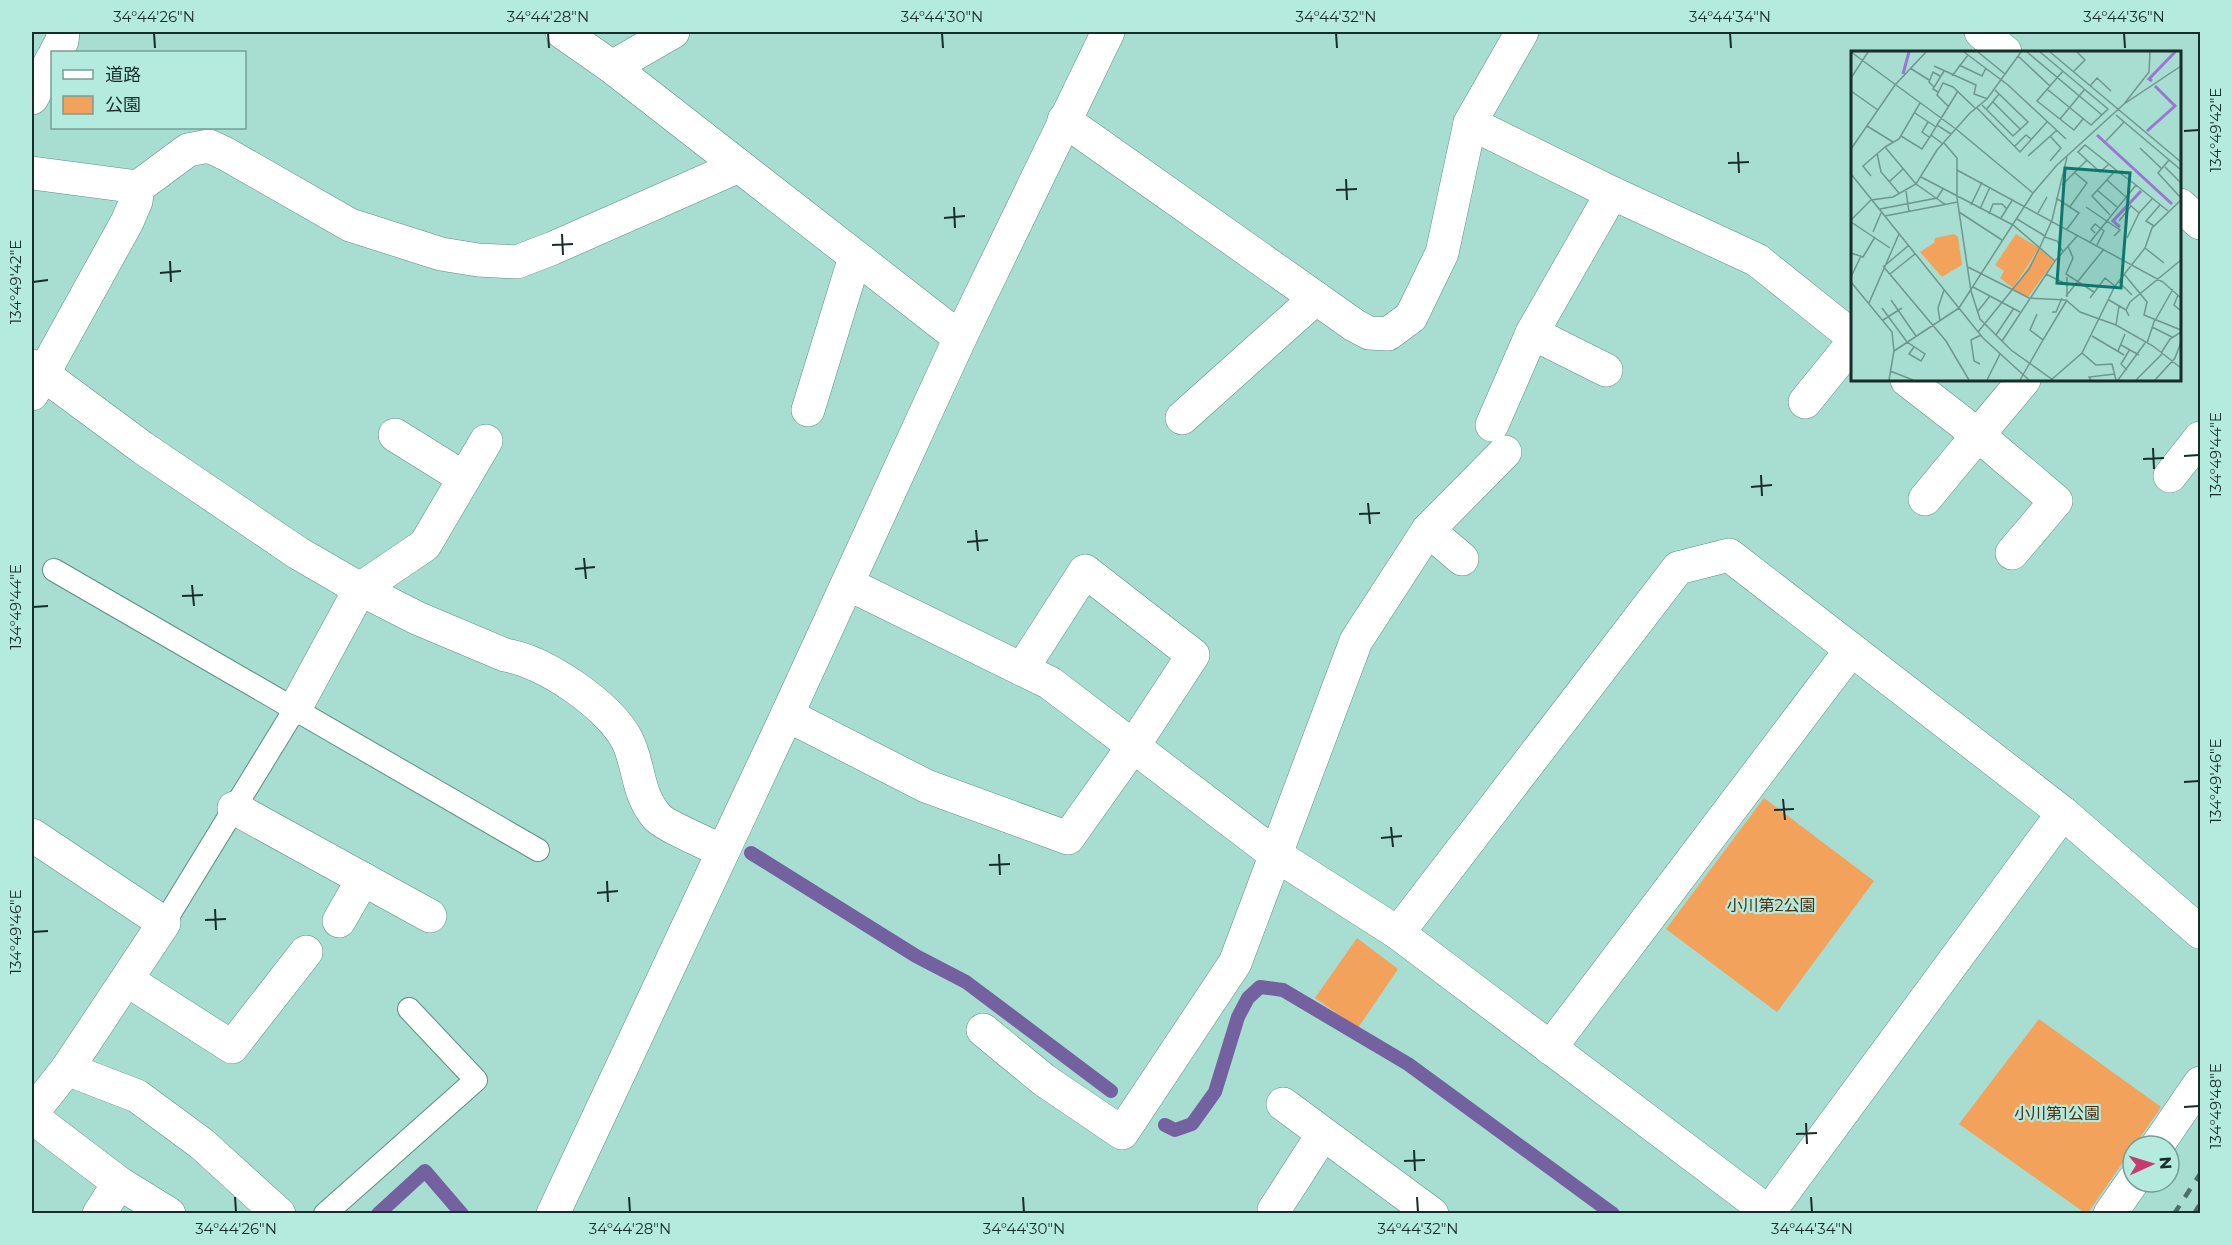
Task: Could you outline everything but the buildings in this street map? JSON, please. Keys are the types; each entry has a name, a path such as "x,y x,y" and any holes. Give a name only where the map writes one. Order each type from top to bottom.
{"street":[{"path":"57,51 62,41 63,32"},
{"path":"562,32 612,67 960,338"},
{"path":"612,67 673,32"},
{"path":"553,1214 848,584 960,338 1108,32"},
{"path":"1064,120 1354,325 1369,333 1388,334 1411,317 1442,252 1470,123 1522,32"},
{"path":"1981,32 2004,51"},
{"path":"32,98 51,61"},
{"path":"1470,123 1612,193 1757,260 1851,335"},
{"path":"32,172 138,187 188,150 209,146 350,225 441,254 478,260 517,262 739,166"},
{"path":"138,187 136,201 127,222 35,378 143,447 298,553 360,589 417,618 505,655 518,657 576,687 612,717 628,741 641,790 658,818 722,851"},
{"path":"982,1030 1044,1080 1122,1132 1234,963 1356,641 1428,530 1498,439 1532,333 1612,193"},
{"path":"2181,206 2200,223"},
{"path":"808,410 855,257"},
{"path":"1182,418 1316,298"},
{"path":"1532,333 1606,370"},
{"path":"1805,402 1851,345"},
{"path":"1908,381 1978,435 2056,501 2012,553"},
{"path":"1925,499 2023,381"},
{"path":"395,435 464,478"},
{"path":"2170,476 2200,438"},
{"path":"296,709 360,589 425,545 486,441"},
{"path":"1428,530 1462,559"},
{"path":"1398,933 1678,568 1729,555 2063,813 2200,932"},
{"path":"787,715 926,786 1068,838 1134,745 1193,655 1085,571 1022,669"},
{"path":"848,584 1050,683 1276,855 1398,933 1770,1213 2063,813"},
{"path":"1550,1048 1851,650"},
{"path":"234,808 430,916"},
{"path":"32,835 164,923 67,1069 32,1115 119,1183 169,1214"},
{"path":"339,921 363,879"},
{"path":"127,980 232,1047 306,952"},
{"path":"67,1069 137,1096 202,1144 279,1214"},
{"path":"2165,1134 2200,1083"},
{"path":"1283,1104 1432,1214"},
{"path":"1274,1210 1323,1134"},
{"path":"99,1214 119,1183"},
{"path":"2110,1214 2124,1194"}],"lane":[{"path":"54,570 538,850"},
{"path":"164,923 296,709"},
{"path":"325,1214 476,1080 409,1008"}],"green space":[{"name":"小川第2公園","path":"1764,798 1874,881 1777,1012 1666,929"},
{"path":"1357,938 1398,969 1358,1028 1315,998"},
{"name":"小川第1公園","path":"2039,1019 2161,1107 2142,1134 2121,1134 2121,1165 2088,1213 1959,1124"}],"waterway":[{"path":"751,853 916,956 966,982 1111,1091"},
{"path":"1165,1125 1175,1130 1192,1124 1215,1092 1238,1017 1248,998 1260,987 1283,990 1408,1064 1613,1214"},
{"path":"378,1214 425,1171 462,1214"}],"railway":[{"path":"2174,1214 2200,1174"},
{"path":"2194,1214 2200,1204"}]}
